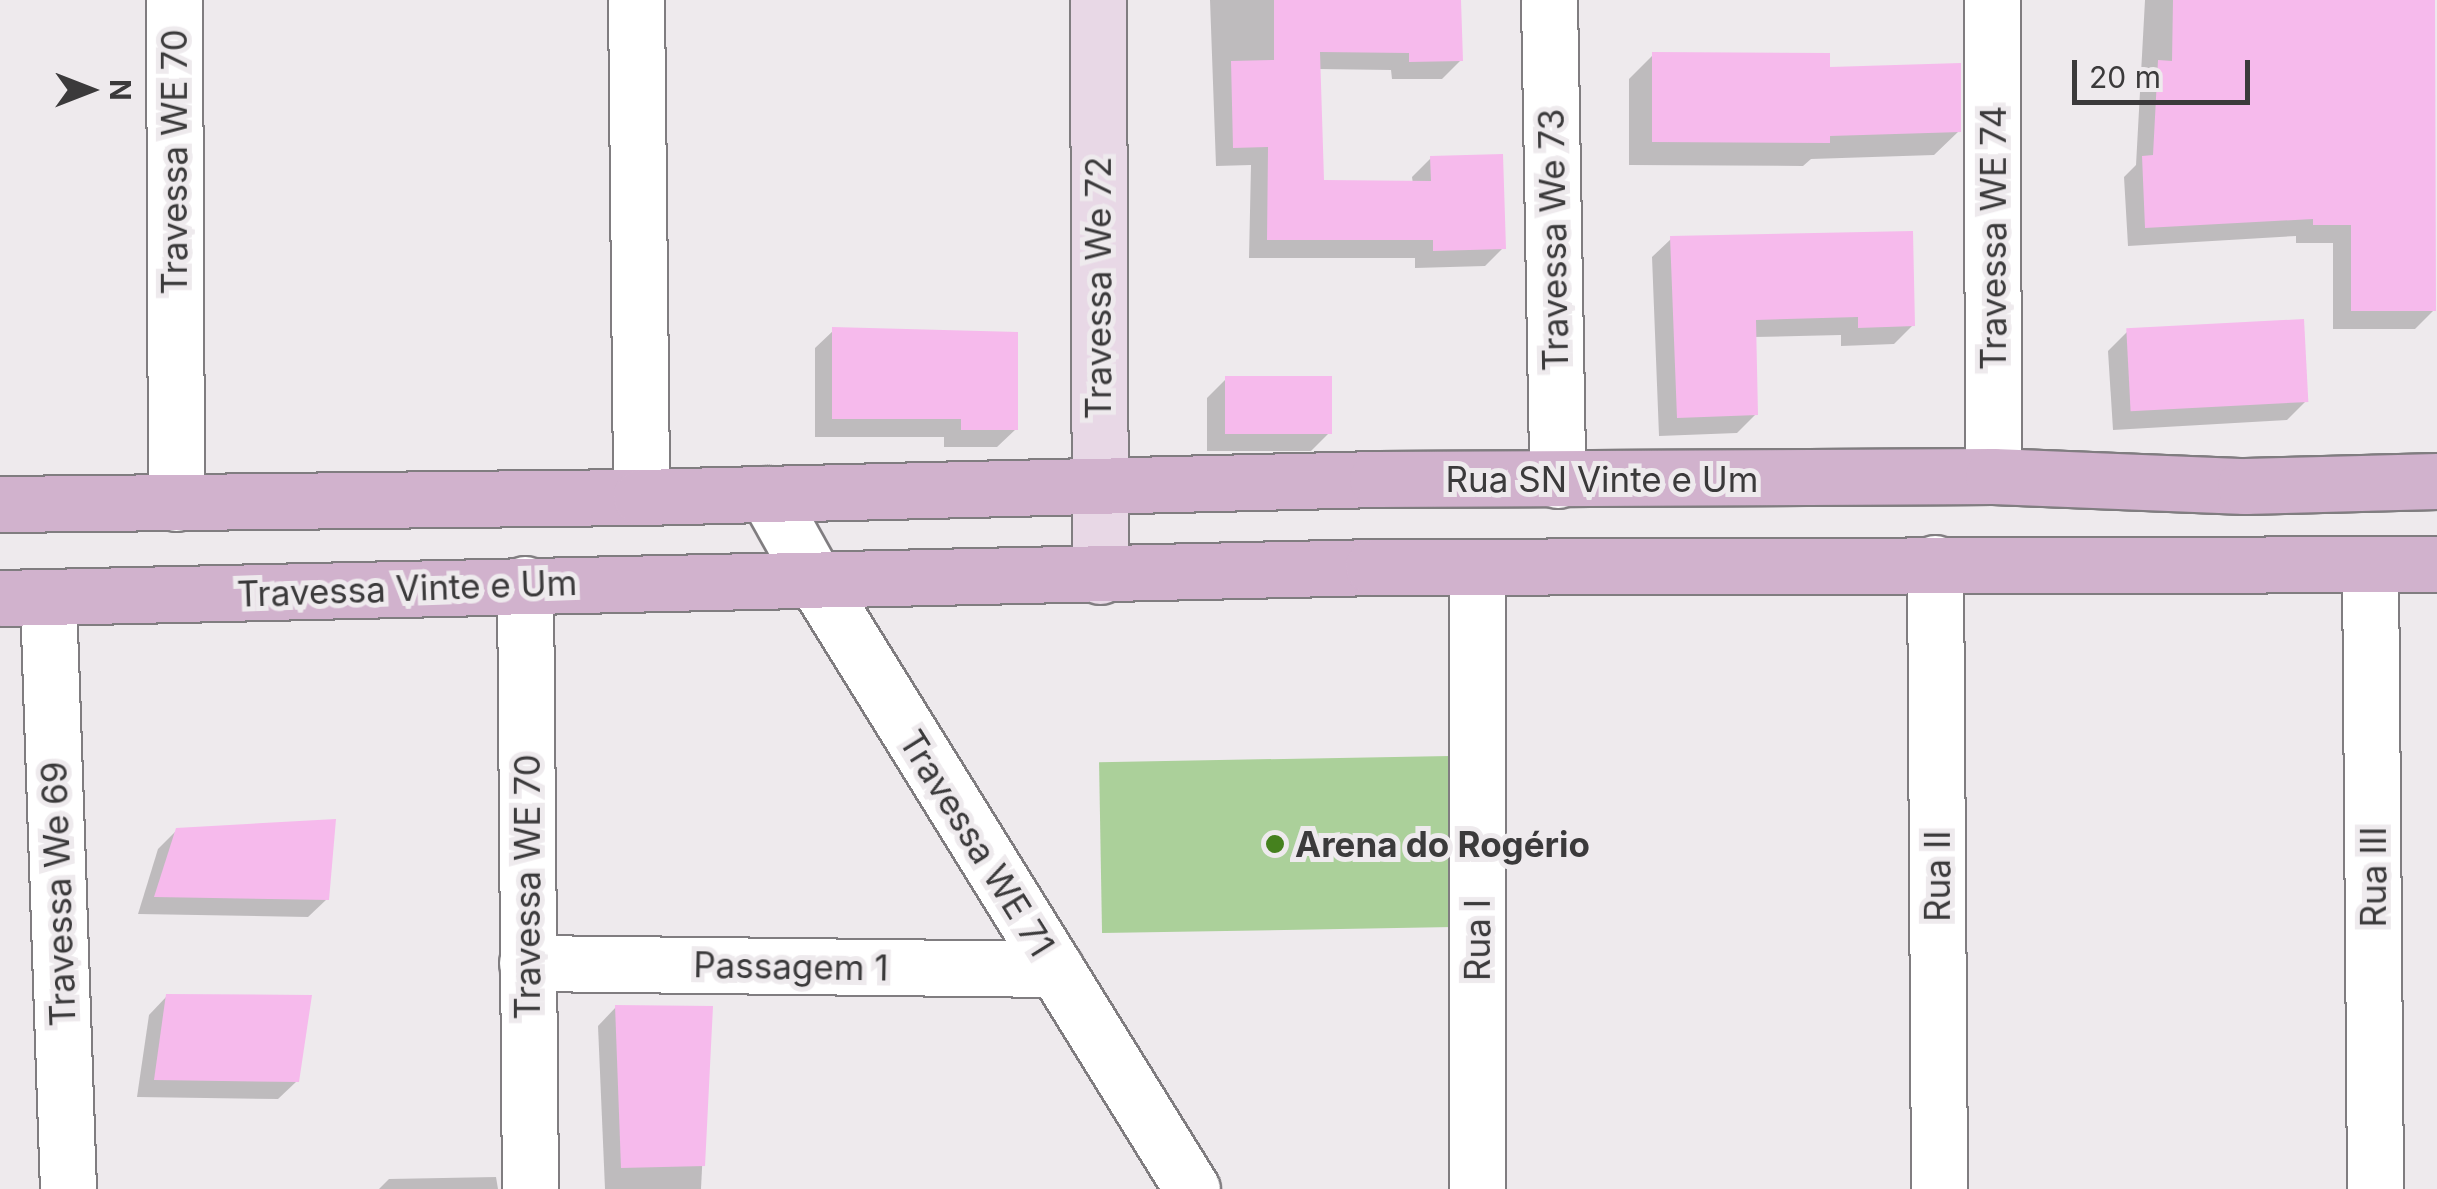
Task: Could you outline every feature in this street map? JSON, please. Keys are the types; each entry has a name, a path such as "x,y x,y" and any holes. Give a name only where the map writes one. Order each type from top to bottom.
{"main road":[{"name":"Travessa We 72","path":"1098,0 1100,576"},
{"name":"Rua SN Vinte e Um","path":"767,494 1099,485 1993,476 2245,486 2437,481"},
{"path":"0,504 767,494"},
{"path":"815,580 1373,568 2437,564"},
{"name":"Travessa Vinte e Um","path":"24,598 815,580"}],"street":[{"name":"Travessa WE 70","path":"174,0 176,503"},
{"path":"636,0 641,497"},
{"name":"Travessa We 73","path":"1549,0 1557,480"},
{"name":"Travessa WE 74","path":"1992,0 1993,476"},
{"name":"Travessa WE 71","path":"767,494 815,580 1192,1189"},
{"name":"Rua II","path":"1935,564 1939,1189"},
{"name":"Rua III","path":"2370,564 2374,1189"},
{"name":"Rua I","path":"1477,570 1477,1189"},
{"name":"Travessa WE 70","path":"525,584 530,1189"},
{"name":"Travessa We 69","path":"24,598 68,1189"},
{"name":"Passagem 1","path":"527,963 1056,969"}],"green space":[{"name":"Arena do Rogério","path":"1450,756 1453,927 1102,933 1099,762"}],"building":[{"path":"1274,0 1461,0 1463,61 1409,62 1409,53 1320,52 1324,180 1431,181 1430,156 1503,154 1506,249 1433,251 1433,240 1267,240 1268,147 1233,148 1231,61 1274,60"},
{"path":"2173,0 2435,0 2436,311 2351,311 2351,225 2313,225 2313,219 2145,228 2142,156 2153,155 2158,60 2172,61"},
{"path":"1652,52 1830,53 1830,67 1961,63 1961,132 1830,136 1830,143 1652,142"},
{"path":"1913,231 1915,326 1858,328 1858,317 1756,320 1758,415 1677,418 1670,236"},
{"path":"2304,319 2308,402 2131,411 2126,328"},
{"path":"832,327 1018,332 1018,430 961,430 961,419 832,419"},
{"path":"1225,376 1332,376 1332,434 1225,434"},
{"path":"336,819 329,900 154,897 176,828"},
{"path":"166,994 312,995 299,1082 154,1080"},
{"path":"615,1005 713,1006 705,1166 621,1168"}],"place":[{"name":"Arena do Rogério","path":"1275,844"}]}
